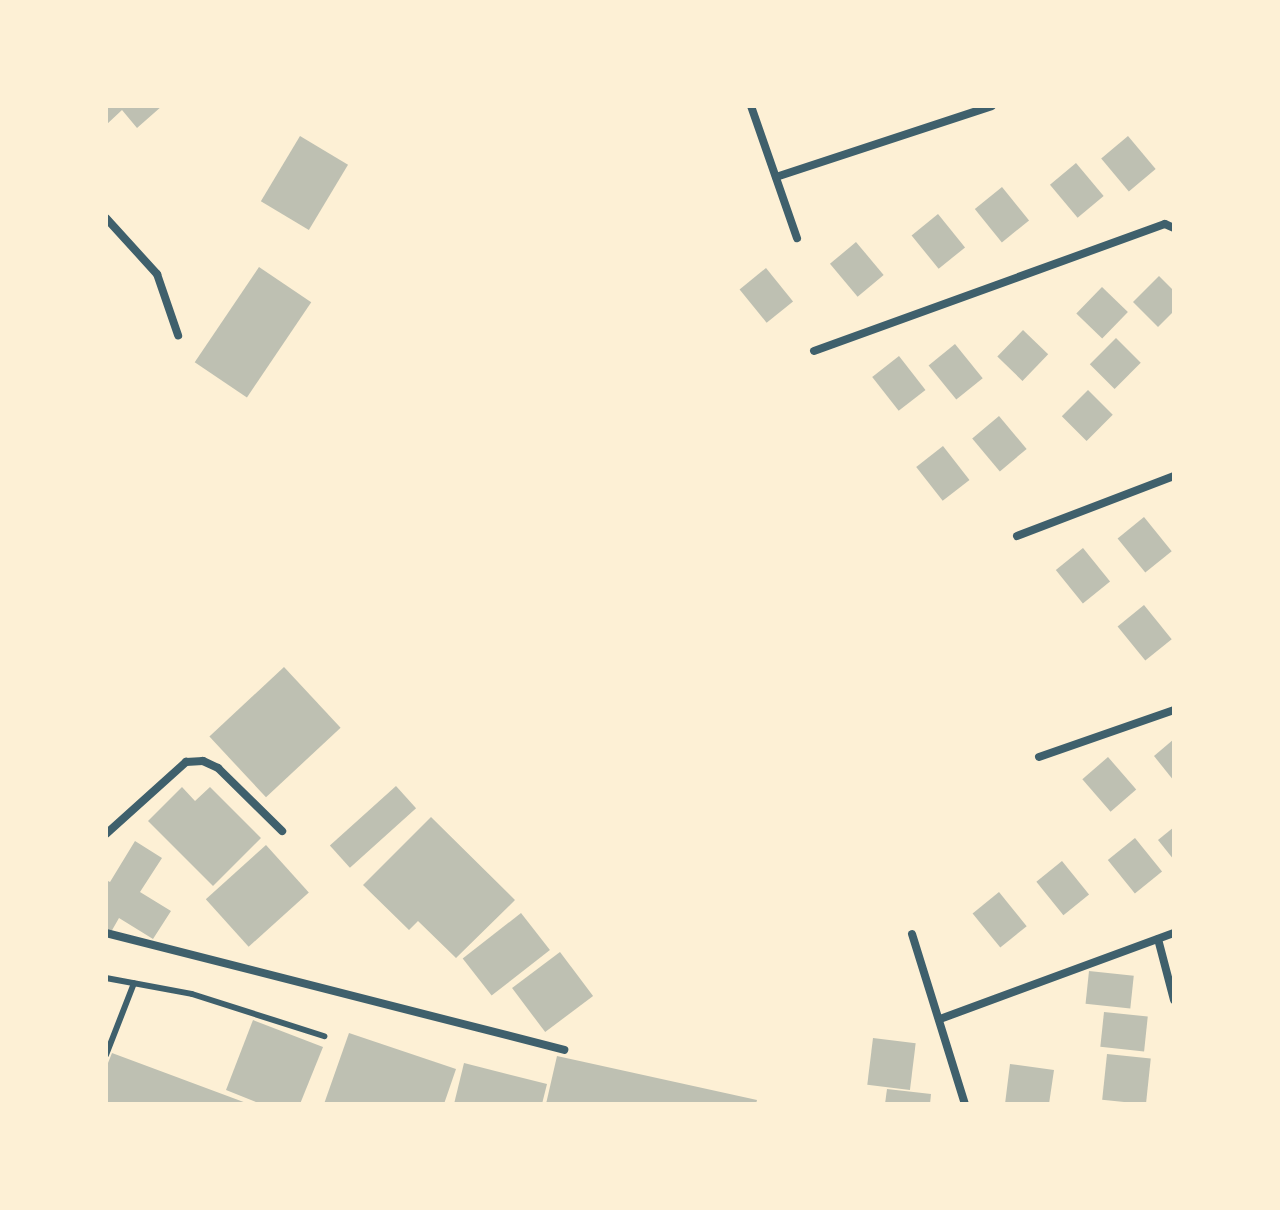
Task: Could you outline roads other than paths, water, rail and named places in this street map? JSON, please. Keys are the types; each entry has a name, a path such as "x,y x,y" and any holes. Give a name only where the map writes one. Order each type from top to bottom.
{"street":[{"path":"751,106 797,238"},
{"path":"776,177 992,106"},
{"path":"106,218 157,274 178,335"},
{"path":"814,351 1165,224 1174,228"},
{"path":"1017,536 1174,476"},
{"path":"1039,757 1174,710"},
{"path":"106,834 186,762 203,761 218,768 282,831"},
{"path":"106,933 564,1050"},
{"path":"940,1019 1174,933"},
{"path":"912,934 965,1104"},
{"path":"1158,939 1174,1000"}],"lane":[{"path":"106,978 192,994 324,1036"},
{"path":"106,1055 134,983"}]}
